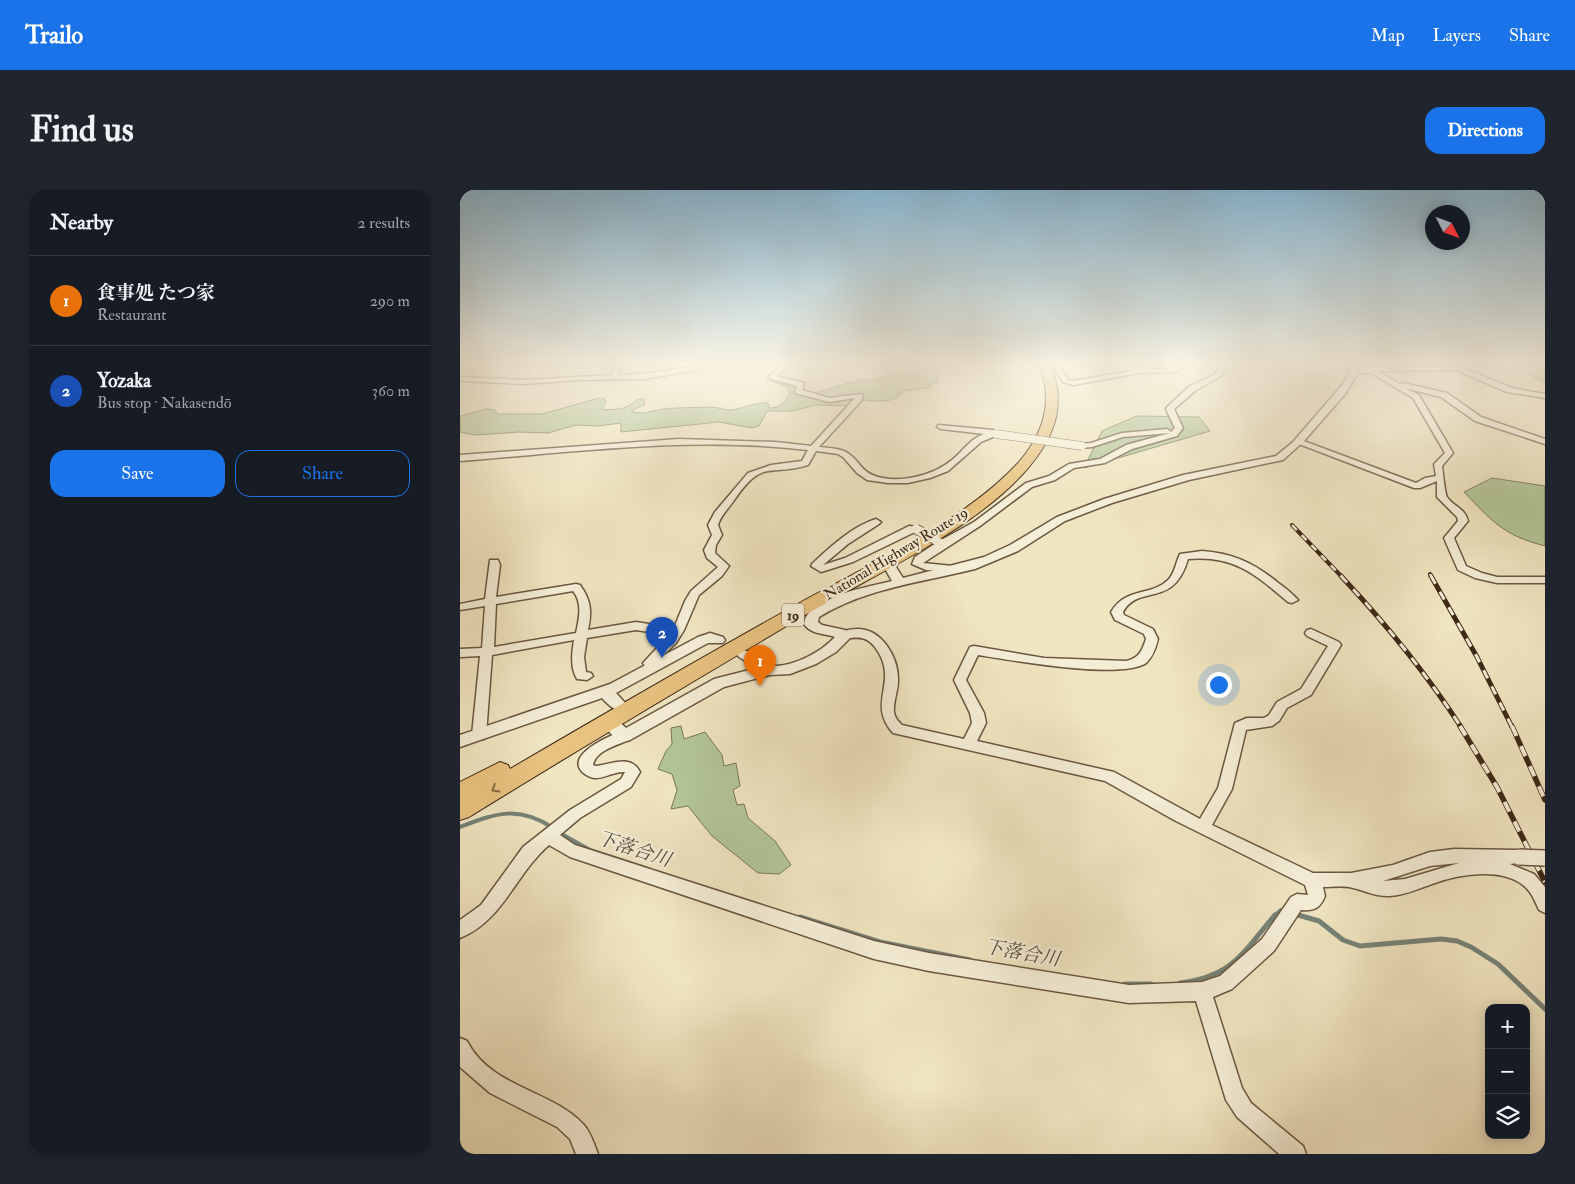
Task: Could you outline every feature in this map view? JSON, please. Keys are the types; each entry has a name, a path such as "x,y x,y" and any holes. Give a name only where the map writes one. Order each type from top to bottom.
{"highway":[{"name":"National Highway Route 19","path":"460,793 619,705 960,510 1005,474 1026,449 1041,421 1043,409"},
{"name":"National Highway Route 19","path":"460,810 609,721 894,558 980,504 1005,484 1028,459 1039,444 1052,409"}],"street":[{"path":"652,668 649,663 650,661 677,632 691,598 702,586 720,573 724,566 714,561 710,553 711,544 716,538 713,525 718,514 731,499 743,480 751,474 766,468 803,464 814,448 849,409"},
{"path":"954,570 946,567 930,568 916,562 940,542 977,524 1029,485 1052,478 1072,466 1102,461 1129,447 1174,434 1180,428 1170,409"},
{"path":"1325,409 1287,453 1267,462 1157,485 1078,512 1061,519 1006,552 954,570 854,594 834,602 812,616 813,627 834,631 843,635 863,633 872,636 891,666 892,681 887,704 889,721 898,729 1109,776 1203,827 1312,880 1351,880 1393,872 1430,859 1454,856 1545,858"},
{"path":"1423,409 1449,453 1438,462 1436,470 1440,478 1443,497 1463,516 1463,521 1449,538 1462,568 1493,579 1510,581 1526,578 1545,580"},
{"path":"1464,409 1478,419 1545,442"},
{"path":"941,427 991,431 994,434 1082,446 1092,445 1122,435 1149,431 1178,430"},
{"path":"460,458 679,441 776,444 814,448 848,455 858,471 867,476 879,480 895,480 927,476 946,469 979,439 994,434"},
{"path":"1298,442 1417,486 1428,480 1440,478"},
{"path":"876,522 852,535 831,551 816,566 821,569 848,560 912,528 940,542"},
{"path":"969,744 979,723 978,713 960,680 974,650 1044,662 1126,665 1139,663 1148,654 1152,639 1149,632 1119,617 1117,612 1120,604 1133,597 1159,590 1171,583 1177,576 1184,556 1212,554 1239,560 1252,566 1292,600"},
{"path":"894,558 890,567 900,583"},
{"path":"479,735 486,652 488,649 494,562"},
{"path":"834,592 843,591 868,580 900,583"},
{"path":"460,607 576,587 583,597 584,613 578,666 581,676 587,676"},
{"path":"460,653 486,652 581,634 636,626 677,632"},
{"path":"1203,827 1225,789 1240,727 1247,723 1267,723 1274,718 1282,705 1306,692 1335,644 1311,633"},
{"path":"460,930 487,911 529,852 575,814 616,790 631,777 633,772 628,766 594,772 586,767 586,762 593,752 719,683 770,670 787,670 804,664 837,644 843,638 843,635"},
{"path":"460,741 605,692 703,640 710,638 718,640"},
{"path":"744,654 770,670"},
{"path":"605,692 619,705"},
{"path":"609,721 624,736"},
{"path":"548,836 570,850 874,950 929,962 1129,994 1202,991 1226,982 1268,945 1297,902 1312,903 1317,896 1312,880"},
{"path":"1351,880 1374,888 1399,888 1442,874 1484,868 1504,870 1527,879 1540,892 1545,905"},
{"path":"1202,991 1233,1093 1244,1110 1295,1154"},
{"path":"460,1048 465,1058 497,1086 564,1120 577,1132 587,1154"}],"green space":[{"path":"486,409 495,410 497,414 542,414 560,409 635,409 631,411 640,413 665,409 801,409 793,411 767,411 759,426 752,428 719,422 621,432 621,423 598,426 576,425 548,433 519,432 476,435 460,432 460,416"},
{"path":"1137,416 1199,417 1210,431 1084,468 1102,431"},
{"path":"1492,478 1545,486 1545,546 1519,537 1500,526 1464,492"},
{"path":"681,726 684,739 705,732 722,755 724,766 736,763 740,786 733,790 737,805 744,804 748,818 775,841 791,865 779,874 758,873 712,836 688,806 671,809 677,790 672,774 658,769 666,751 672,744 671,728"}],"waterway":[{"name":"下落合川","path":"460,827 496,815 518,814 529,816 553,828"},
{"name":"下落合川","path":"558,832 590,850 648,869"},
{"name":"下落合川","path":"1275,916 1281,910 1286,911"},
{"name":"下落合川","path":"1294,914 1298,915"},
{"name":"下落合川","path":"1298,915 1302,916"},
{"name":"下落合川","path":"1298,915 1319,921 1343,940 1360,946 1441,939 1457,941 1471,947 1498,964 1545,1009"},
{"name":"下落合川","path":"1180,983 1198,980 1213,975 1225,968 1245,951 1275,916"},
{"name":"下落合川","path":"800,917 880,942 970,960"},
{"name":"下落合川","path":"1125,984 1151,984"}],"railway":[{"path":"1292,525 1343,578"},
{"path":"1341,576 1404,649 1434,687 1461,727"},
{"path":"1431,576 1477,657 1512,727"},
{"path":"1460,726 1497,787 1545,882"},
{"path":"1512,726 1545,800"}],"place":[{"name":"Yozaka","path":"662,658"},
{"name":"食事処 たつ家","path":"760,686"}]}
